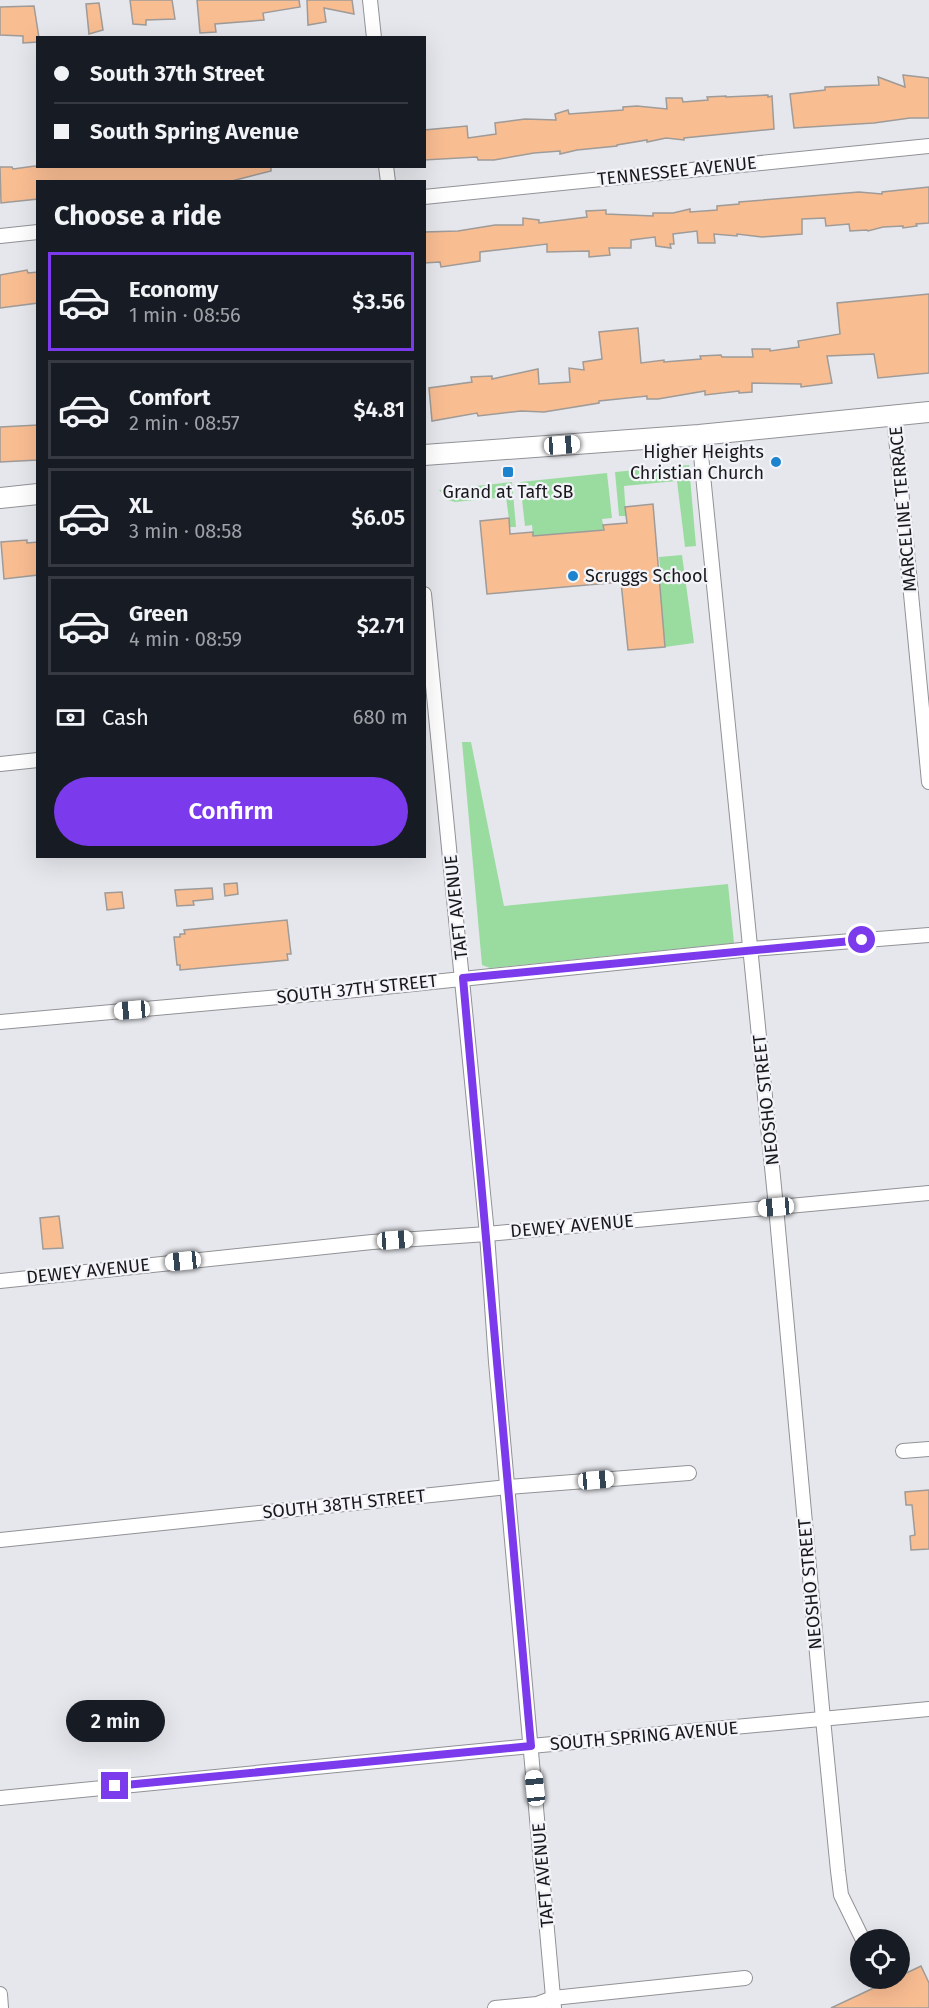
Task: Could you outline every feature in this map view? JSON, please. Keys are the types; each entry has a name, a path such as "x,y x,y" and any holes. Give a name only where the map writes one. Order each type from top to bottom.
{"main road":[{"path":"426,455 699,435 929,412"},
{"path":"0,498 36,494"}],"street":[{"path":"370,0 374,36"},
{"name":"TENNESSEE AVENUE","path":"426,196 929,146"},
{"path":"0,236 36,232"},
{"name":"MARCELINE TERRACE","path":"894,416 929,782"},
{"name":"NEOSHO STREET","path":"699,435 776,1207 822,1719 841,1895 858,1929"},
{"name":"TAFT AVENUE","path":"426,631 431,722 463,978 487,1234 496,1362 554,2003"},
{"path":"0,764 36,760"},
{"name":"SOUTH 37TH STREET","path":"0,1022 346,991 751,949 929,935"},
{"name":"DEWEY AVENUE","path":"0,1281 372,1242 487,1234 929,1193"},
{"path":"903,1451 929,1449"},
{"name":"SOUTH 38TH STREET","path":"0,1540 508,1487 688,1473"},
{"name":"SOUTH SPRING AVENUE","path":"0,1798 929,1709"},
{"path":"495,2008 554,2003 745,1978"},
{"path":"0,1994 1,2008"}],"green space":[{"path":"689,465 696,546 685,547 677,481 624,486 626,516 619,516 615,472"},
{"path":"607,473 612,518 602,519 604,530 533,536 532,525 525,526 520,482"},
{"path":"512,482 516,527 510,527 506,497 455,502 448,500 439,490"},
{"path":"682,555 694,643 665,647 660,588 655,578 661,577 659,557"},
{"path":"462,742 471,742 504,906 728,884 734,943 490,968 482,965"}],"building":[{"path":"130,0 172,0 175,19 146,20 146,25 133,24"},
{"path":"197,0 299,0 300,7 263,13 264,20 215,24 216,32 200,33"},
{"path":"307,0 352,0 354,14 324,8 326,22 308,25"},
{"path":"99,3 103,30 89,34 86,4"},
{"path":"34,6 39,36 36,36 36,42 23,43 23,36 0,35 0,7"},
{"path":"903,75 929,78 929,118 794,128 790,94 825,90 825,87 879,85 878,77 905,87"},
{"path":"772,96 774,129 684,138 684,140 666,138 647,142 647,140 560,154 560,151 534,153 494,160 478,160 477,157 426,160 426,130 467,126 468,138 496,134 495,123 525,119 556,120 555,114 568,110 569,114 623,110 623,107 637,106 667,109 666,98 682,98 683,102 708,100 707,97"},
{"path":"36,166 36,168 271,168 271,171 236,180 36,180 36,199 1,203 0,167 12,167 13,169"},
{"path":"929,187 929,223 903,228 903,226 883,227 868,231 850,231 849,224 826,226 825,218 802,219 802,234 762,237 714,234 715,243 698,243 697,231 673,234 674,244 670,244 671,248 656,246 655,237 631,240 631,248 609,248 610,255 589,257 589,251 547,252 547,244 480,252 480,261 441,267 440,262 426,263 426,232 458,231 495,225 523,225 523,218 539,220 539,223 587,217 586,211 606,210 606,214 653,216 653,213 673,213 690,209 690,212 717,210 717,206 739,204 739,202 859,192 882,194 882,192"},
{"path":"27,270 28,273 36,272 36,303 0,308 0,275"},
{"path":"929,294 929,373 878,378 874,354 827,356 832,383 801,387 801,384 752,383 752,392 739,393 739,391 705,395 705,391 658,399 647,399 647,396 599,401 599,403 544,412 521,411 478,416 477,413 432,421 429,388 472,382 471,377 492,376 492,379 538,369 539,384 570,382 569,368 584,370 583,362 602,359 599,332 638,328 641,363 701,359 700,356 753,357 752,349 770,349 770,351 799,347 798,341 840,334 837,303"},
{"path":"36,425 36,460 0,462 0,427"},
{"name":"Scruggs School","path":"653,504 665,647 628,650 621,582 487,594 480,521 509,518 510,534 533,532 533,536 604,530 603,525 627,523 625,507"},
{"path":"27,540 27,543 36,542 36,575 4,579 1,542"},
{"path":"237,883 238,894 225,896 224,884"},
{"path":"212,888 213,899 193,901 194,905 177,906 175,890"},
{"path":"122,892 124,908 107,910 105,893"},
{"path":"287,920 291,954 287,954 288,960 180,970 180,965 177,965 174,937 185,934 184,930"},
{"path":"59,1216 63,1248 43,1249 40,1218"},
{"path":"929,1490 929,1549 911,1550 910,1536 915,1535 912,1505 906,1505 905,1492"},
{"path":"921,1966 929,1983 929,2008 831,2008 872,1989 910,1989 910,1971"}],"place":[{"name":"Higher Heights Christian Church","path":"776,462"},
{"name":"Grand at Taft SB","path":"508,472"},
{"name":"Scruggs School","path":"573,576"}],"route":[{"path":"115,1786 531,1746 463,978 862,940"}]}
